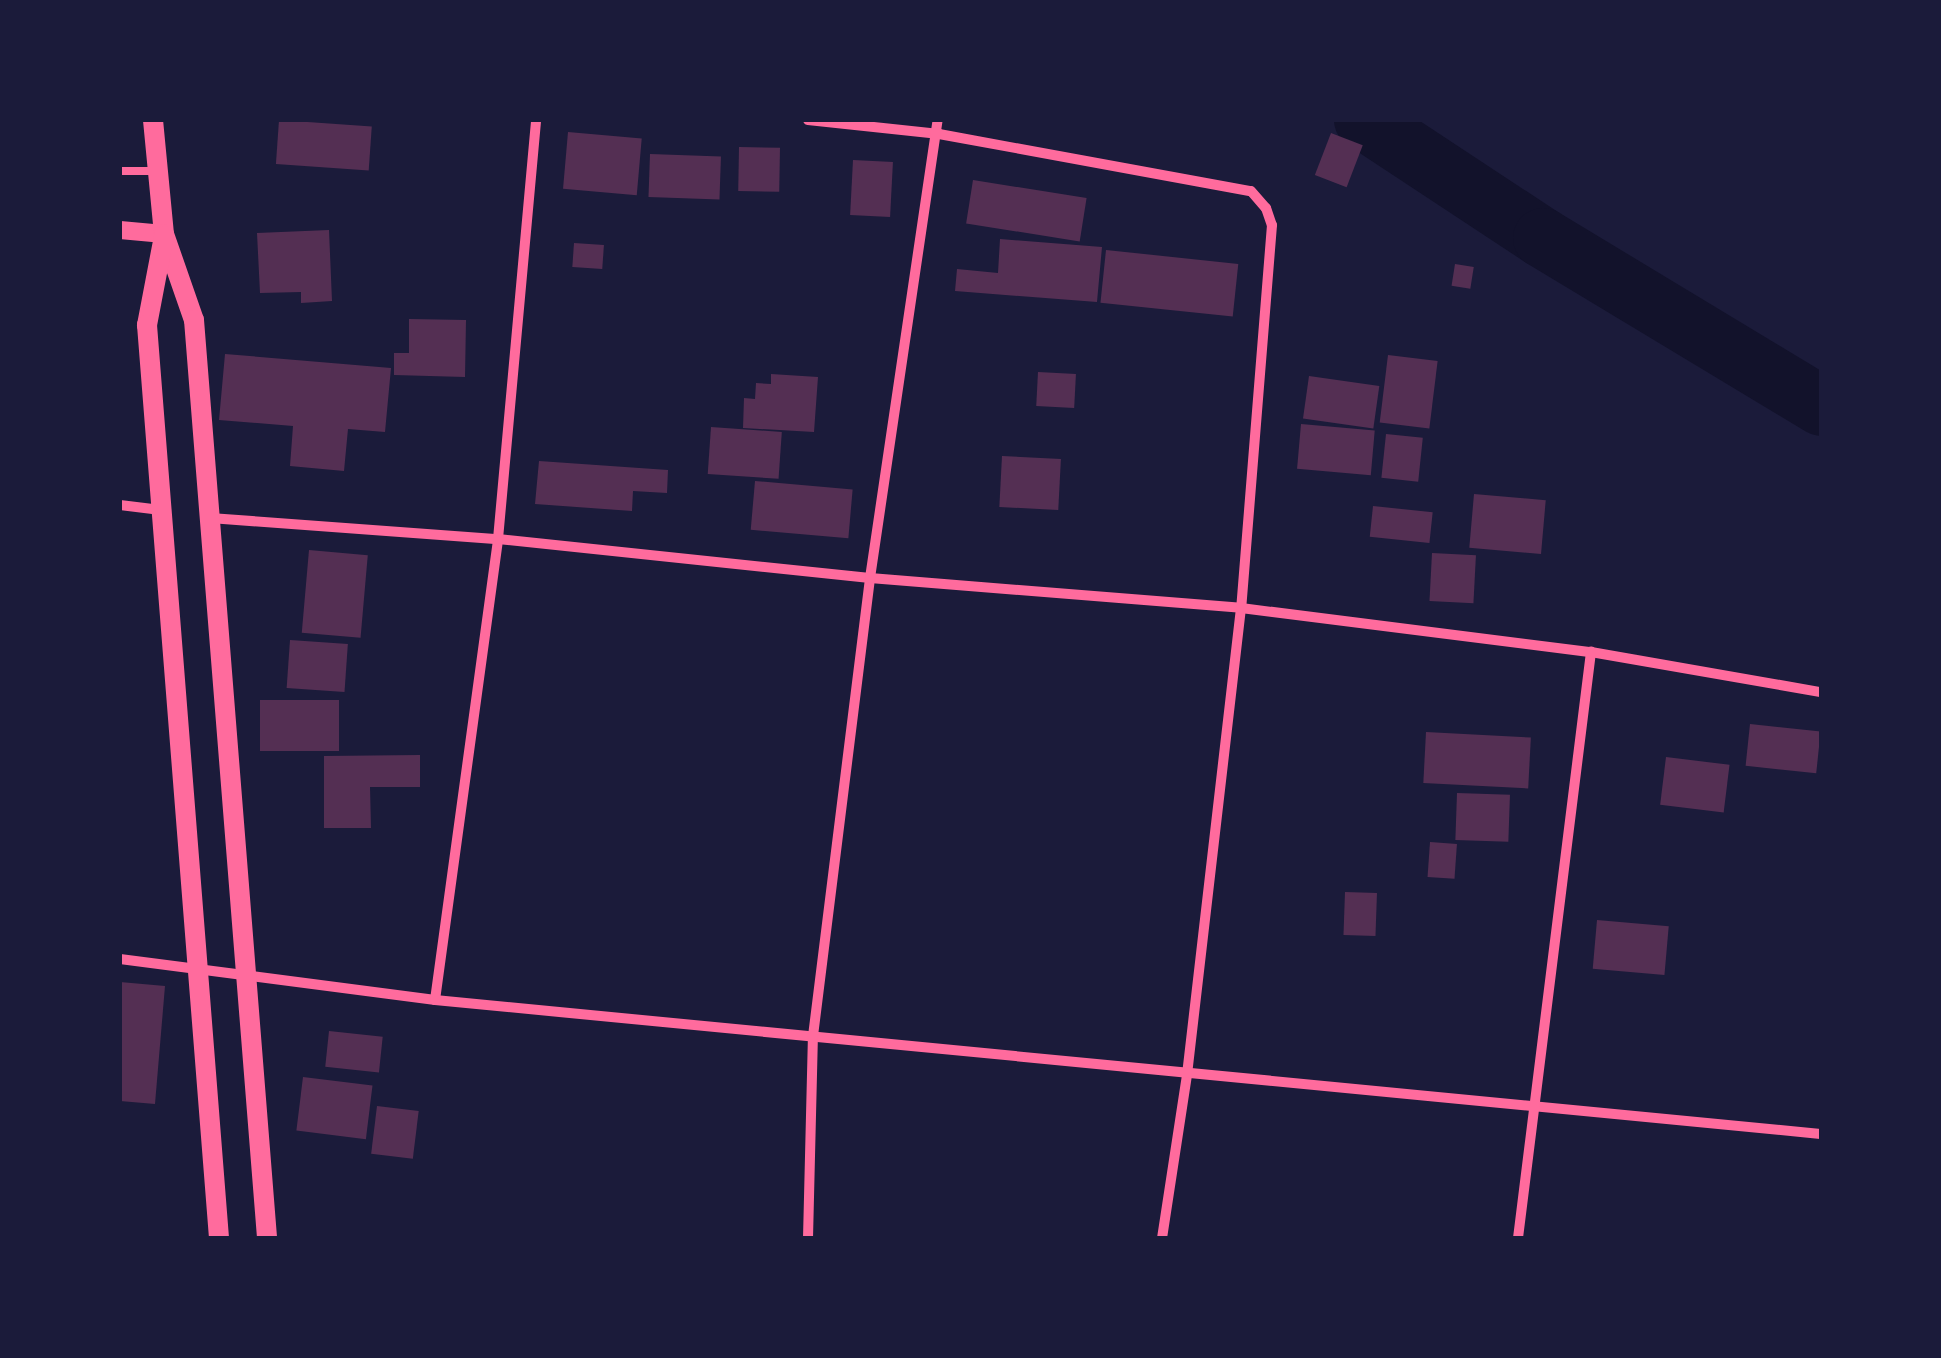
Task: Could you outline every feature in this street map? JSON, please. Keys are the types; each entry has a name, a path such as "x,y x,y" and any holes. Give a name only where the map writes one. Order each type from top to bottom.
{"main road":[{"path":"153,120 164,234 194,320 267,1238"},
{"path":"164,234 147,325 219,1238"}],"street":[{"path":"435,1000 498,539 536,120"},
{"path":"808,120 938,134 1251,192 1266,208 1272,225 1241,608 1186,1075 1162,1238"},
{"path":"808,1238 813,1036 870,578 938,120"},
{"path":"120,230 164,234"},
{"path":"120,505 162,510"},
{"path":"210,518 498,539 870,578 1241,608 1591,652 1821,692"},
{"path":"1518,1238 1591,652"},
{"path":"120,959 435,1000 1821,1134"}],"lane":[{"path":"120,170 158,171"}],"building":[{"path":"279,120 372,126 369,170 276,164"},
{"path":"568,132 642,138 637,195 563,189"},
{"path":"1331,133 1363,145 1347,187 1315,175"},
{"path":"739,147 780,148 779,192 738,191"},
{"path":"650,154 721,156 719,199 648,197"},
{"path":"853,160 893,162 890,217 850,215"},
{"path":"973,180 1087,198 1080,241 966,223"},
{"path":"329,230 332,301 301,303 301,292 260,293 257,233"},
{"path":"1000,239 1102,247 1097,302 955,291 957,269 998,273"},
{"path":"574,243 604,245 602,269 572,267"},
{"path":"1106,250 1238,264 1233,317 1100,303"},
{"path":"1455,264 1474,267 1470,289 1452,286"},
{"path":"409,319 466,320 465,377 394,375 394,353 409,353"},
{"path":"225,354 391,368 385,432 348,429 344,471 290,466 293,426 219,420"},
{"path":"1388,355 1438,361 1429,429 1380,422"},
{"path":"1038,372 1076,374 1074,408 1036,406"},
{"path":"771,374 818,377 814,432 743,428 744,398 755,399 756,383 771,384"},
{"path":"1309,376 1379,386 1373,428 1303,419"},
{"path":"1301,424 1375,430 1371,475 1297,469"},
{"path":"711,427 782,432 779,479 708,474"},
{"path":"1386,434 1423,438 1418,482 1381,478"},
{"path":"1002,456 1061,459 1058,510 999,507"},
{"path":"539,461 668,470 667,493 633,491 632,511 535,504"},
{"path":"755,481 853,490 848,538 751,530"},
{"path":"1474,494 1546,500 1541,554 1469,548"},
{"path":"1373,506 1433,512 1429,543 1370,537"},
{"path":"309,550 368,555 361,638 302,633"},
{"path":"1432,553 1476,555 1473,603 1429,601"},
{"path":"290,640 348,644 345,692 287,688"},
{"path":"260,700 339,700 339,751 260,751"},
{"path":"1750,724 1821,731 1816,773 1746,766"},
{"path":"1426,732 1531,737 1528,788 1423,783"},
{"path":"420,755 420,787 370,787 371,828 324,828 324,756"},
{"path":"1666,757 1730,765 1724,812 1660,805"},
{"path":"1457,793 1510,795 1508,842 1455,840"},
{"path":"1430,842 1457,844 1454,879 1428,877"},
{"path":"1345,892 1377,893 1375,936 1343,935"},
{"path":"1597,920 1669,926 1664,975 1593,969"},
{"path":"120,982 165,986 155,1104 120,1101"},
{"path":"329,1031 383,1037 379,1072 325,1067"},
{"path":"303,1077 372,1086 366,1139 296,1131"},
{"path":"377,1106 419,1111 413,1159 371,1154"}],"waterway":[{"path":"1364,120 1543,238 1821,406"}]}
